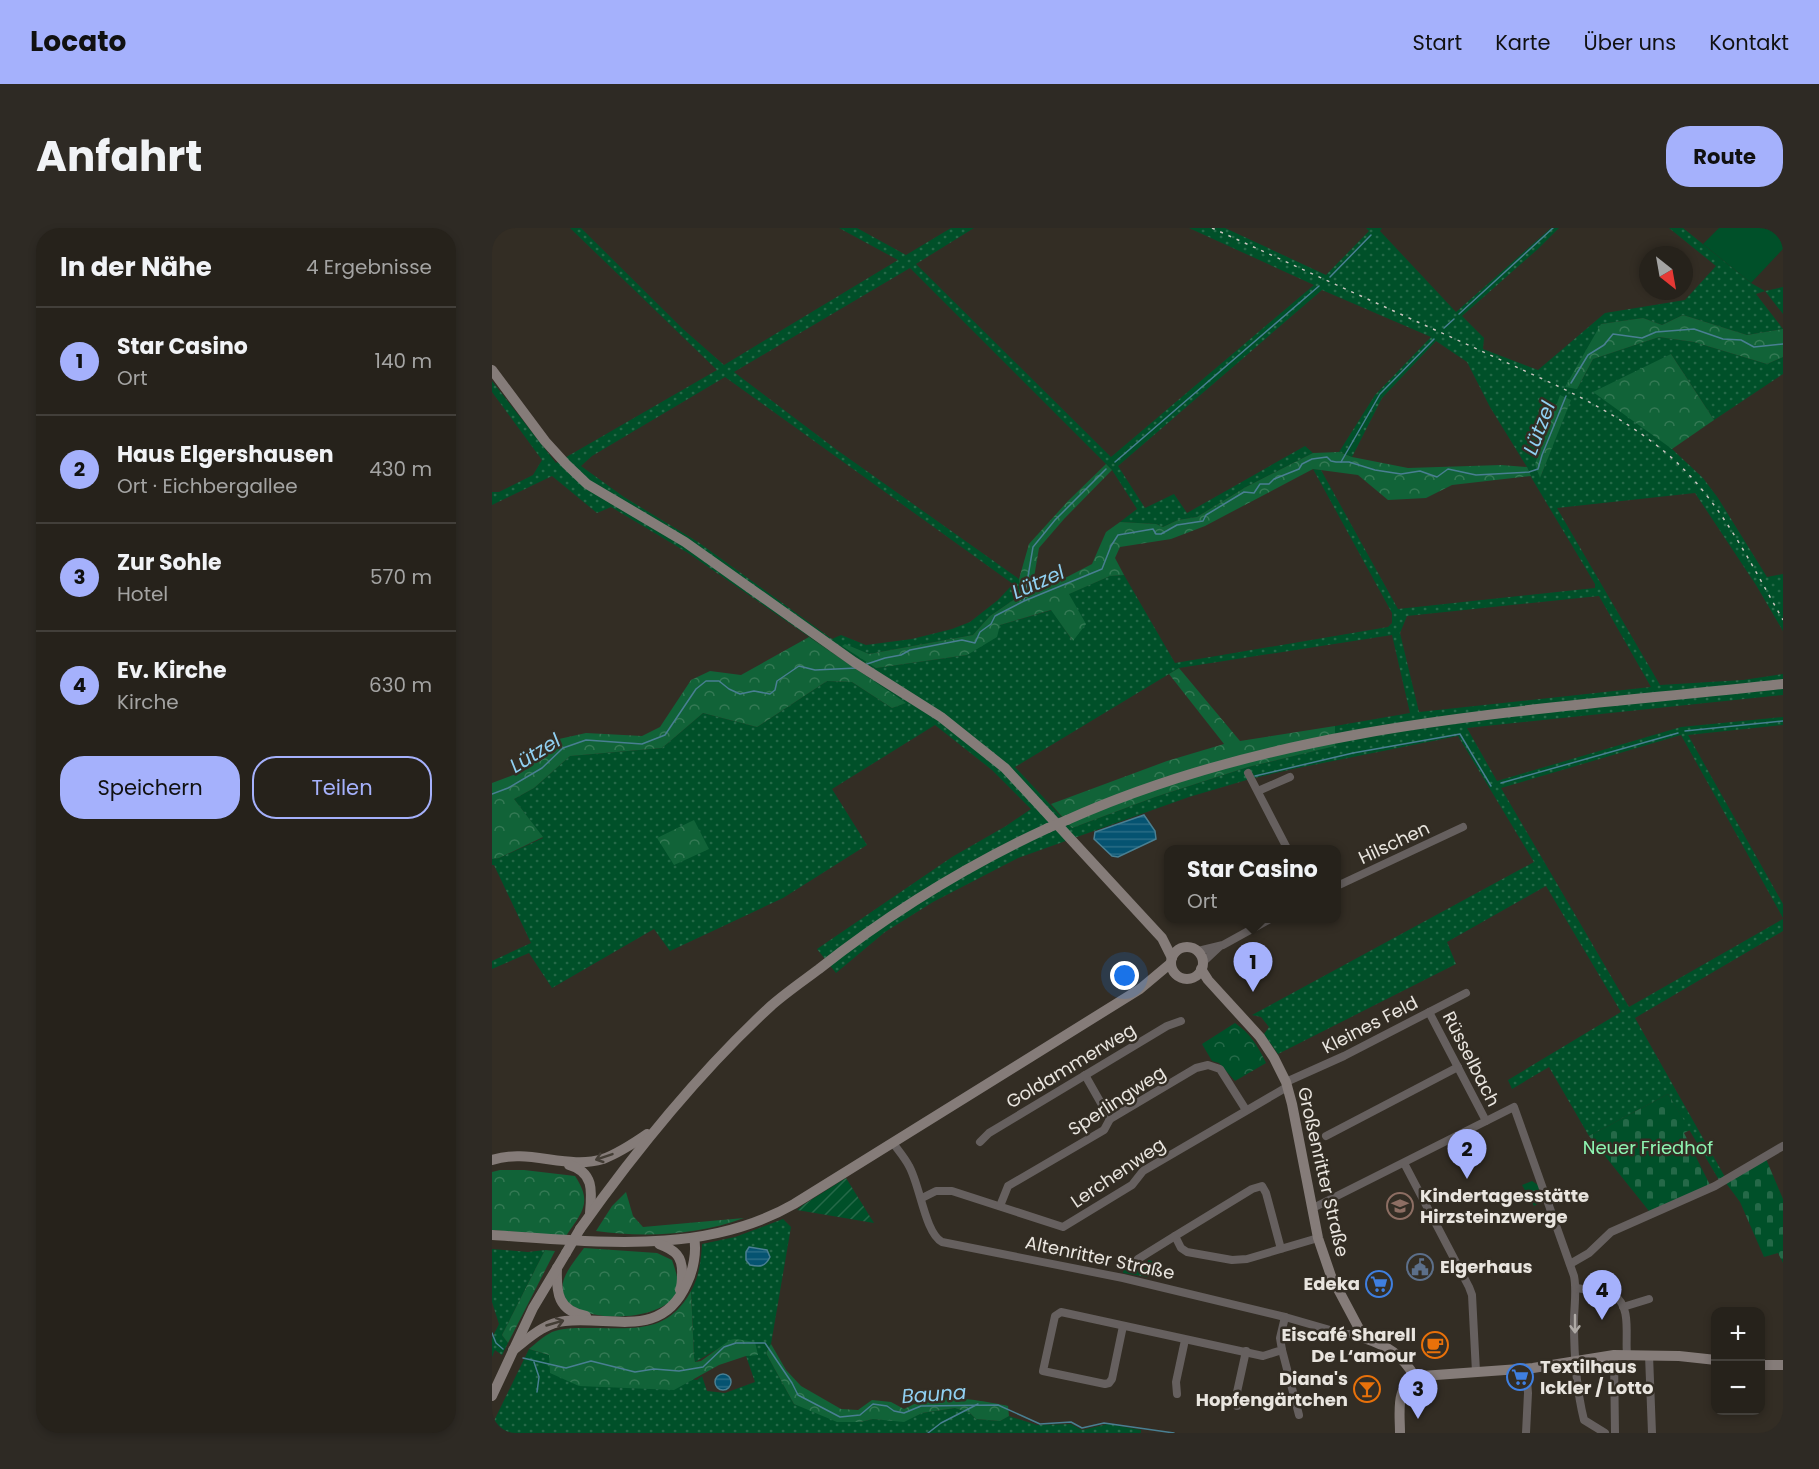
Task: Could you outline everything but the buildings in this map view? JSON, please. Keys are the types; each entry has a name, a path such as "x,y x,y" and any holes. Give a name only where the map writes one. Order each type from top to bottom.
{"main road":[{"path":"492,370 545,441 587,484 686,542 854,662 941,717 1005,768 1162,938 1177,975"},
{"path":"492,1396 533,1308 580,1229 655,1128 699,1078 773,1004 844,949 913,900 998,852 1048,828 1173,778 1228,761 1291,746 1394,728 1515,712 1783,684"},
{"path":"1140,989 1177,975 1191,978 1202,965 1197,951 1190,947 1181,948 1162,938"},
{"path":"492,1235 656,1242 691,1238 748,1226 786,1209 1140,989 1172,960 1181,948"},
{"name":"Großenritter Straße","path":"1202,965 1208,980 1260,1037 1286,1084 1318,1238 1331,1276 1362,1334"},
{"name":"Großenritter Straße","path":"1191,978 1202,982 1246,1022"},
{"path":"492,1162 514,1156 581,1162 602,1159 628,1147 655,1128"},
{"path":"492,1162 538,1161 579,1167 591,1185 589,1216"},
{"path":"557,1268 558,1296 570,1312 591,1317 639,1318 656,1314 677,1296 682,1286 684,1243 691,1238"},
{"path":"513,1350 548,1325 564,1321 634,1322 651,1319 671,1308 682,1296 690,1279 694,1260 691,1238"},
{"path":"656,1242 674,1251 683,1263"},
{"path":"1362,1334 1397,1354 1415,1377"},
{"path":"1400,1433 1400,1394 1415,1377 1526,1368 1627,1354 1711,1359"},
{"path":"1765,1365 1783,1365"}],"street":[{"path":"1248,774 1286,845"},
{"path":"1257,791 1290,777"},
{"name":"Hilschen","path":"1341,884 1463,827"},
{"path":"1202,965 1223,945 1263,923"},
{"path":"1197,951 1223,945"},
{"name":"Kleines Feld","path":"1286,1084 1466,993"},
{"name":"Rüsselbach","path":"1430,1012 1486,1121"},
{"name":"Goldammerweg","path":"980,1142 989,1133 1167,1026 1181,1022"},
{"name":"Sperlingweg","path":"1000,1206 1008,1186 1104,1130 1110,1119 1196,1068 1208,1065 1220,1069 1246,1110"},
{"path":"1326,1136 1458,1067"},
{"path":"1085,1075 1110,1119"},
{"name":"Lerchenweg","path":"922,1198 936,1191 952,1191 1063,1227 1132,1185 1143,1171 1286,1084"},
{"path":"1313,1208 1514,1107 1570,1264 1576,1288 1575,1360 1584,1420 1605,1433"},
{"name":"Altenritter Straße","path":"893,1143 909,1166 922,1198 931,1231 942,1242 1123,1278 1285,1317 1344,1334 1362,1334"},
{"path":"1570,1264 1585,1256 1611,1232 1715,1186 1783,1146"},
{"path":"1404,1163 1465,1276 1472,1295 1476,1372"},
{"path":"1138,1259 1252,1189 1262,1186 1281,1248"},
{"path":"1175,1236 1180,1248 1187,1252 1232,1260 1247,1259 1318,1238"},
{"path":"1576,1288 1616,1297 1623,1307 1627,1354"},
{"path":"1623,1307 1649,1299"},
{"path":"1123,1326 1112,1379 1109,1383 1043,1371 1055,1316 1061,1312 1263,1356 1282,1350"},
{"path":"1285,1317 1280,1338 1299,1415"},
{"path":"1177,1394 1176,1382 1185,1340"},
{"path":"1237,1406 1237,1392 1246,1351"},
{"path":"1614,1355 1615,1433"},
{"path":"1649,1355 1649,1406 1652,1433"},
{"path":"1526,1368 1528,1393 1526,1433"}],"green space":[{"path":"570,228 581,228 683,329 724,365 898,260 839,228 857,228 906,255 951,228 974,228 916,264 1111,457 1314,285 1189,228 1225,228 1326,275 1369,231 1366,228 1382,228 1380,231 1456,312 1551,228 1559,228 1462,316 1484,338 1483,349 1538,370 1605,313 1693,300 1693,291 1716,266 1669,228 1683,228 1751,283 1765,291 1756,294 1783,329 1747,335 1683,315 1662,325 1643,318 1601,324 1577,389 1593,359 1659,337 1694,342 1767,364 1783,357 1783,374 1714,420 1671,354 1672,449 1703,478 1718,498 1767,577 1783,574 1783,631 1756,585 1695,493 1557,508 1660,685 1743,680 1783,674 1783,695 1467,728 1497,781 1681,727 1783,717 1783,725 1688,735 1783,904 1783,918 1681,735 1501,788 1629,1007 1783,919 1783,931 1635,1018 1725,1177 1719,1180 1668,1094 1589,1136 1549,1067 1512,1089 1508,1080 1621,1012 1546,886 1447,942 1456,964 1278,1054 1264,1034 1269,1027 1261,1017 1252,1015 1534,862 1458,736 1250,779 1189,797 1018,858 933,902 885,932 836,973 817,949 952,857 1031,809 992,770 935,725 832,789 867,845 783,898 670,951 654,929 552,988 529,953 492,969 492,961 531,943 492,865 492,859 543,838 514,799 534,788 570,756 662,748 703,713 757,727 827,681 852,682 892,708 905,703 688,553 611,507 597,513 552,476 492,505 492,492 499,492 533,475 542,460 492,392 492,381 556,463 717,370","holes":["910,268 1112,470 1137,509 1120,522 1156,524 1163,527 1178,520 1197,517 1246,487 1313,453 1305,446 1187,513 1174,494 1145,508 1118,466 1322,290 1431,337 1375,395 1339,452 1352,457 1382,398 1436,341 1467,362 1490,407 1595,584 1595,588 1398,609 1321,470 1313,469 1392,613 1392,623 1388,627 1175,663 1124,575 1110,576 1068,594 1072,640 1052,610 1000,625 967,655 876,668 845,645 869,654 973,635 990,616 1015,599 1020,588 1019,579 837,450 734,372","725,377 1013,584 998,600 970,622 952,629 912,639 866,645 841,635 832,639 698,542 624,497 581,466 592,456","1560,396 1552,445 1541,476","1599,596 1651,687 1419,712 1400,633 1407,616","1392,635 1410,713 1335,726 1334,746 1248,767 1155,797 1072,828 1015,767 1179,668"]},
{"path":"1719,228 1783,228 1783,249 1751,283 1703,244"},
{"path":"1783,287 1783,314 1765,291"},
{"path":"1683,315 1747,335 1783,329 1783,357 1767,364 1694,342 1659,337 1593,359 1577,389 1565,387 1601,324 1643,318 1662,325"},
{"path":"1671,354 1714,420 1672,449 1593,392"},
{"path":"1560,395 1571,400 1540,478 1535,464"},
{"path":"1339,452 1352,457 1408,468 1501,465 1527,467 1531,476 1452,485 1426,498 1388,500 1358,475 1313,469 1205,526 1171,539 1120,547 1115,558 1124,575 1110,576 1069,594 1086,624 1073,641 1051,610 1000,625 997,637 967,655 876,668 842,646 845,644 869,654 973,635 990,616 1015,599 1020,588 1019,579 1029,544 1106,464 1112,470 1039,548 1032,589 1067,577 1092,564 1106,532 1120,522 1156,524 1163,527 1178,520 1197,517 1246,487 1313,453"},
{"path":"809,637 906,703 892,708 852,682 827,681 757,727 703,713 662,748 570,756 534,788 514,799 543,837 499,858 492,859 492,783 524,771 559,739 586,733 642,736 660,727 691,680 710,671 741,675"},
{"path":"1179,668 1240,741 1335,726 1335,746 1248,767 1155,797 1072,828 1051,804 1167,761 1224,744 1169,674"},
{"path":"694,820 709,849 674,865 657,838"},
{"path":"1235,1023 1253,1040 1266,1063 1235,1081 1219,1063 1212,1061 1202,1044"},
{"name":"Neuer Friedhof","path":"1668,1094 1690,1130 1684,1133 1710,1185 1649,1211 1589,1136"},
{"path":"1766,1159 1783,1199 1783,1263 1778,1253 1764,1257 1740,1202 1726,1183"},
{"path":"524,1170 575,1176 584,1201 581,1214 566,1236 492,1230 492,1172"},
{"path":"846,1178 874,1223 797,1210 803,1205"},
{"path":"1532,1181 1538,1185 1543,1201 1534,1206 1522,1185"},
{"path":"626,1192 633,1216 643,1227 744,1218 708,1228 671,1234 596,1231 612,1206"},
{"path":"783,1219 791,1227 771,1344 766,1353 794,1404 860,1422 873,1419 904,1421 922,1413 955,1408 970,1413 976,1419 1000,1421 1009,1416 1037,1425 1071,1424 1082,1430 1108,1424 1141,1430 1141,1433 492,1433 492,1425 529,1349 549,1355 697,1380 702,1376 707,1391 725,1393 755,1382 746,1356 735,1339 695,1362 691,1291 699,1269 702,1244 735,1237"},
{"path":"584,1248 657,1253 672,1260 678,1280 677,1292 669,1302 655,1310 638,1315 599,1315 582,1311 570,1304 562,1287 569,1269"},
{"path":"492,1249 528,1252 545,1250 502,1335 508,1343 502,1355 495,1350 492,1357 492,1338 499,1324 492,1302"},
{"path":"545,1250 555,1251 508,1343 502,1335"},
{"path":"1148,1260 1152,1261 1148,1277 1123,1273 1124,1266 1133,1261 1140,1267"},
{"path":"691,1291 695,1362 701,1361 730,1340 735,1339 755,1342 758,1355 746,1356 719,1365 674,1390 579,1386 550,1373 549,1355 529,1349 552,1332 560,1330 631,1328 658,1323 681,1306"},
{"path":"771,1344 786,1370 801,1386 841,1409 858,1410 872,1400 891,1402 904,1409 924,1400 948,1398 1008,1406 1009,1416 1000,1421 976,1419 970,1413 955,1408 922,1413 904,1422 873,1419 860,1422 837,1422 794,1404 766,1353"}],"water":[{"path":"1144,815 1155,831 1156,839 1118,857 1112,856 1094,839 1095,832"},
{"path":"749,1247 767,1250 770,1257 766,1263 759,1266 750,1265 746,1260"},
{"path":"720,1374 726,1374 731,1382 729,1388 720,1390 715,1385 715,1379"}],"waterway":[{"path":"1459,314 1553,228"},
{"path":"1330,277 1371,235"},
{"path":"1115,462 1319,286"},
{"path":"1444,328 1454,319"},
{"name":"Lützel","path":"1571,383 1588,355 1604,345 1613,334 1642,338 1656,332 1694,329 1723,339 1741,340 1754,347 1783,344"},
{"path":"1341,462 1380,394 1434,339"},
{"name":"Lützel","path":"867,664 901,655 910,650 962,640 975,643 980,632 991,624 995,616 1024,601 1102,569 1118,535 1153,529 1156,534 1161,534 1177,525 1203,521 1206,515 1244,492 1254,493 1260,484 1269,484 1274,479 1299,469 1302,464 1312,459 1327,457 1331,461 1349,462 1375,470 1401,474 1420,471 1437,477 1448,469 1476,475 1529,472 1538,469 1566,396"},
{"path":"1024,600 1033,547 1055,520 1106,469"},
{"name":"Lützel","path":"492,794 508,788 542,768 563,748 586,740 642,744 665,735 696,689 706,681 719,681 740,694 754,691 770,694 775,690 777,681 799,666 815,670 857,668"},
{"path":"1685,731 1783,721"},
{"path":"1501,783 1678,733"},
{"path":"1255,776 1353,753 1460,734 1491,786"},
{"name":"Bauna","path":"492,1333 496,1343 503,1349"},
{"name":"Bauna","path":"523,1358 566,1368 591,1361 635,1372 654,1369 679,1371 703,1367 724,1347 736,1343 765,1343 798,1395 840,1417 860,1415 873,1404 887,1406 894,1411 904,1413 921,1406 998,1405 1040,1424 1071,1422 1082,1428 1104,1423 1174,1433"},
{"path":"534,1362 539,1377 537,1392"},
{"path":"928,1433 941,1423 978,1404"}],"railway":[{"path":"1212,228 1564,389 1643,435 1672,458 1706,494 1734,534 1783,620"}],"place":[{"name":"Star Casino","path":"1253,992"},
{"name":"Haus Elgershausen","path":"1467,1179"},
{"name":"Kindertagesstätte Hirzsteinzwerge","path":"1400,1206"},
{"name":"Elgerhaus","path":"1420,1267"},
{"name":"Edeka","path":"1379,1284"},
{"name":"Ev. Kirche","path":"1602,1320"},
{"name":"Eiscafé Sharell De L‘amour","path":"1435,1345"},
{"name":"Textilhaus Ickler / Lotto","path":"1520,1377"},
{"name":"Diana's Hopfengärtchen","path":"1367,1389"},
{"name":"Zur Sohle","path":"1418,1419"}]}
